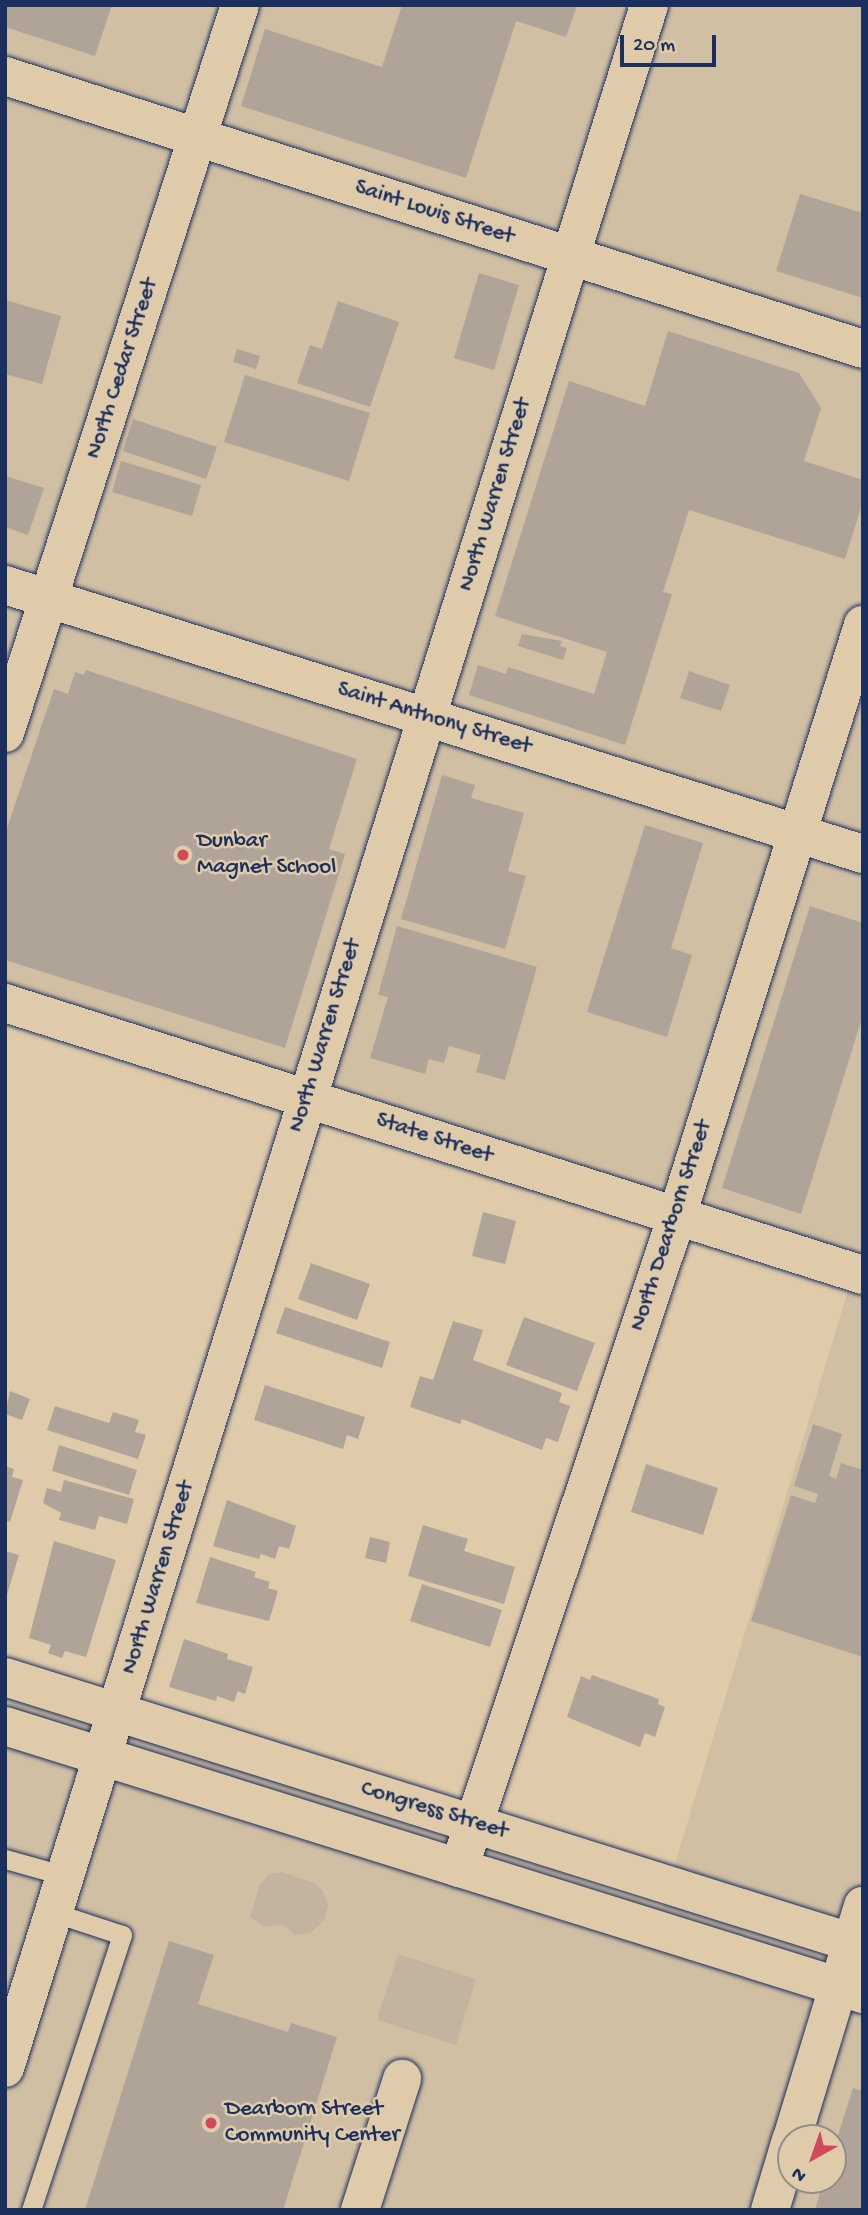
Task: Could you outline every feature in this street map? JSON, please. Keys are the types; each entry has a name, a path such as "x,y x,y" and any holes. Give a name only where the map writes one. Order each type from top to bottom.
{"street":[{"name":"North Cedar Street","path":"5,733 240,5"},
{"name":"North Warren Street","path":"5,2068 649,5"},
{"name":"Saint Louis Street","path":"5,76 863,349"},
{"name":"Saint Anthony Street","path":"5,585 863,854"},
{"name":"North Dearborn Street","path":"459,1868 677,1216 863,625"},
{"name":"State Street","path":"5,1003 863,1275"},
{"name":"Congress Street","path":"5,1677 857,1945"},
{"name":"Congress Street","path":"5,1726 851,1990"},
{"path":"797,2124 851,1990 863,1906"},
{"path":"360,2210 402,2078"},
{"path":"769,2210 777,2184"}],"lane":[{"path":"5,1859 66,1876"},
{"path":"31,2210 122,1935 55,1913"}],"shaded area":[{"path":"5,5 863,5 863,2210 5,2210 5,1688 662,1907 850,1284 5,1017"},
{"path":"282,1872 314,1883 323,1891 328,1905 324,1921 310,1933 295,1935 282,1924 264,1927 250,1917 259,1886 269,1874"},
{"path":"398,1954 476,1979 456,2045 377,2020"}],"building":[{"path":"5,5 112,5 95,56 5,27"},
{"path":"402,5 577,5 566,37 516,21 466,178 241,106 265,29 382,67"},
{"path":"800,194 863,213 863,298 776,271"},
{"path":"479,273 519,285 494,370 454,358"},
{"path":"5,300 61,316 42,384 5,374"},
{"path":"338,301 399,322 370,407 297,383 310,345 322,349"},
{"path":"668,331 799,373 821,408 804,461 863,480 863,501 845,559 689,510 663,592 672,594 625,745 469,695 478,665 506,674 508,667 594,694 607,652 495,616 569,381 645,406"},
{"path":"237,349 260,356 256,369 233,362"},
{"path":"245,375 370,413 349,481 224,442"},
{"path":"133,419 217,447 206,479 123,451"},
{"path":"121,461 201,485 192,516 112,492"},
{"path":"5,476 44,488 28,535 5,527"},
{"path":"522,634 562,641 560,646 567,648 563,660 518,646"},
{"name":"Dunbar Magnet School","path":"86,670 357,759 329,849 345,854 285,1048 5,960 5,834 54,689 68,694 75,672 84,675"},
{"path":"689,671 730,685 721,711 680,698"},
{"path":"442,775 475,785 471,798 524,813 508,871 526,876 505,949 401,919"},
{"path":"645,825 703,843 671,948 692,955 667,1037 587,1012"},
{"path":"810,906 863,923 863,1015 801,1214 722,1188"},
{"path":"397,926 537,967 505,1080 476,1072 481,1055 449,1046 444,1063 429,1059 425,1074 370,1058 388,997 378,995"},
{"path":"483,1212 516,1221 505,1264 472,1256"},
{"path":"311,1263 370,1284 357,1320 298,1299"},
{"path":"285,1307 390,1342 382,1368 276,1333"},
{"path":"524,1317 595,1343 577,1391 506,1365"},
{"path":"453,1321 483,1330 473,1360 562,1393 559,1402 570,1406 558,1442 546,1438 542,1450 462,1419 460,1424 410,1407 420,1376 433,1380"},
{"path":"265,1385 365,1417 358,1439 347,1435 343,1449 254,1420"},
{"path":"10,1391 30,1399 22,1420 5,1414"},
{"path":"55,1406 109,1423 113,1412 139,1420 135,1432 146,1435 138,1459 47,1430"},
{"path":"813,1424 842,1434 829,1476 836,1479 841,1463 863,1470 863,1657 751,1621 791,1495 815,1503 818,1494 794,1486"},
{"path":"59,1445 137,1470 129,1495 52,1471"},
{"path":"646,1464 718,1488 703,1535 631,1512"},
{"path":"5,1466 14,1469 12,1477 23,1480 10,1522 5,1520"},
{"path":"64,1480 134,1499 127,1524 99,1516 95,1530 59,1520 61,1513 43,1503 47,1488 61,1492"},
{"path":"227,1500 296,1526 289,1549 279,1546 275,1559 261,1554 259,1559 213,1546"},
{"path":"423,1525 468,1539 464,1551 515,1567 504,1604 408,1576"},
{"path":"370,1537 390,1542 386,1563 365,1558"},
{"path":"54,1541 116,1560 86,1657 65,1651 62,1658 48,1653 51,1645 29,1638"},
{"path":"5,1551 19,1555 6,1598 5,1598"},
{"path":"210,1557 256,1572 254,1577 270,1582 268,1588 278,1591 269,1621 196,1603"},
{"path":"422,1584 502,1610 490,1647 410,1621"},
{"path":"184,1639 228,1654 227,1659 253,1667 245,1694 238,1691 234,1702 217,1696 216,1701 169,1687"},
{"path":"592,1675 659,1699 658,1704 665,1707 655,1737 645,1733 640,1747 567,1717 581,1676 590,1680"},
{"name":"Dearborn Street Community Center","path":"169,1941 214,1955 198,2004 288,2032 291,2023 337,2037 283,2210 85,2210"},
{"path":"853,2088 863,2091 863,2210 815,2210 820,2194 847,2194 847,2124 842,2124"}],"place":[{"name":"Dunbar Magnet School","path":"183,855"},
{"name":"Dearborn Street Community Center","path":"211,2123"}]}
